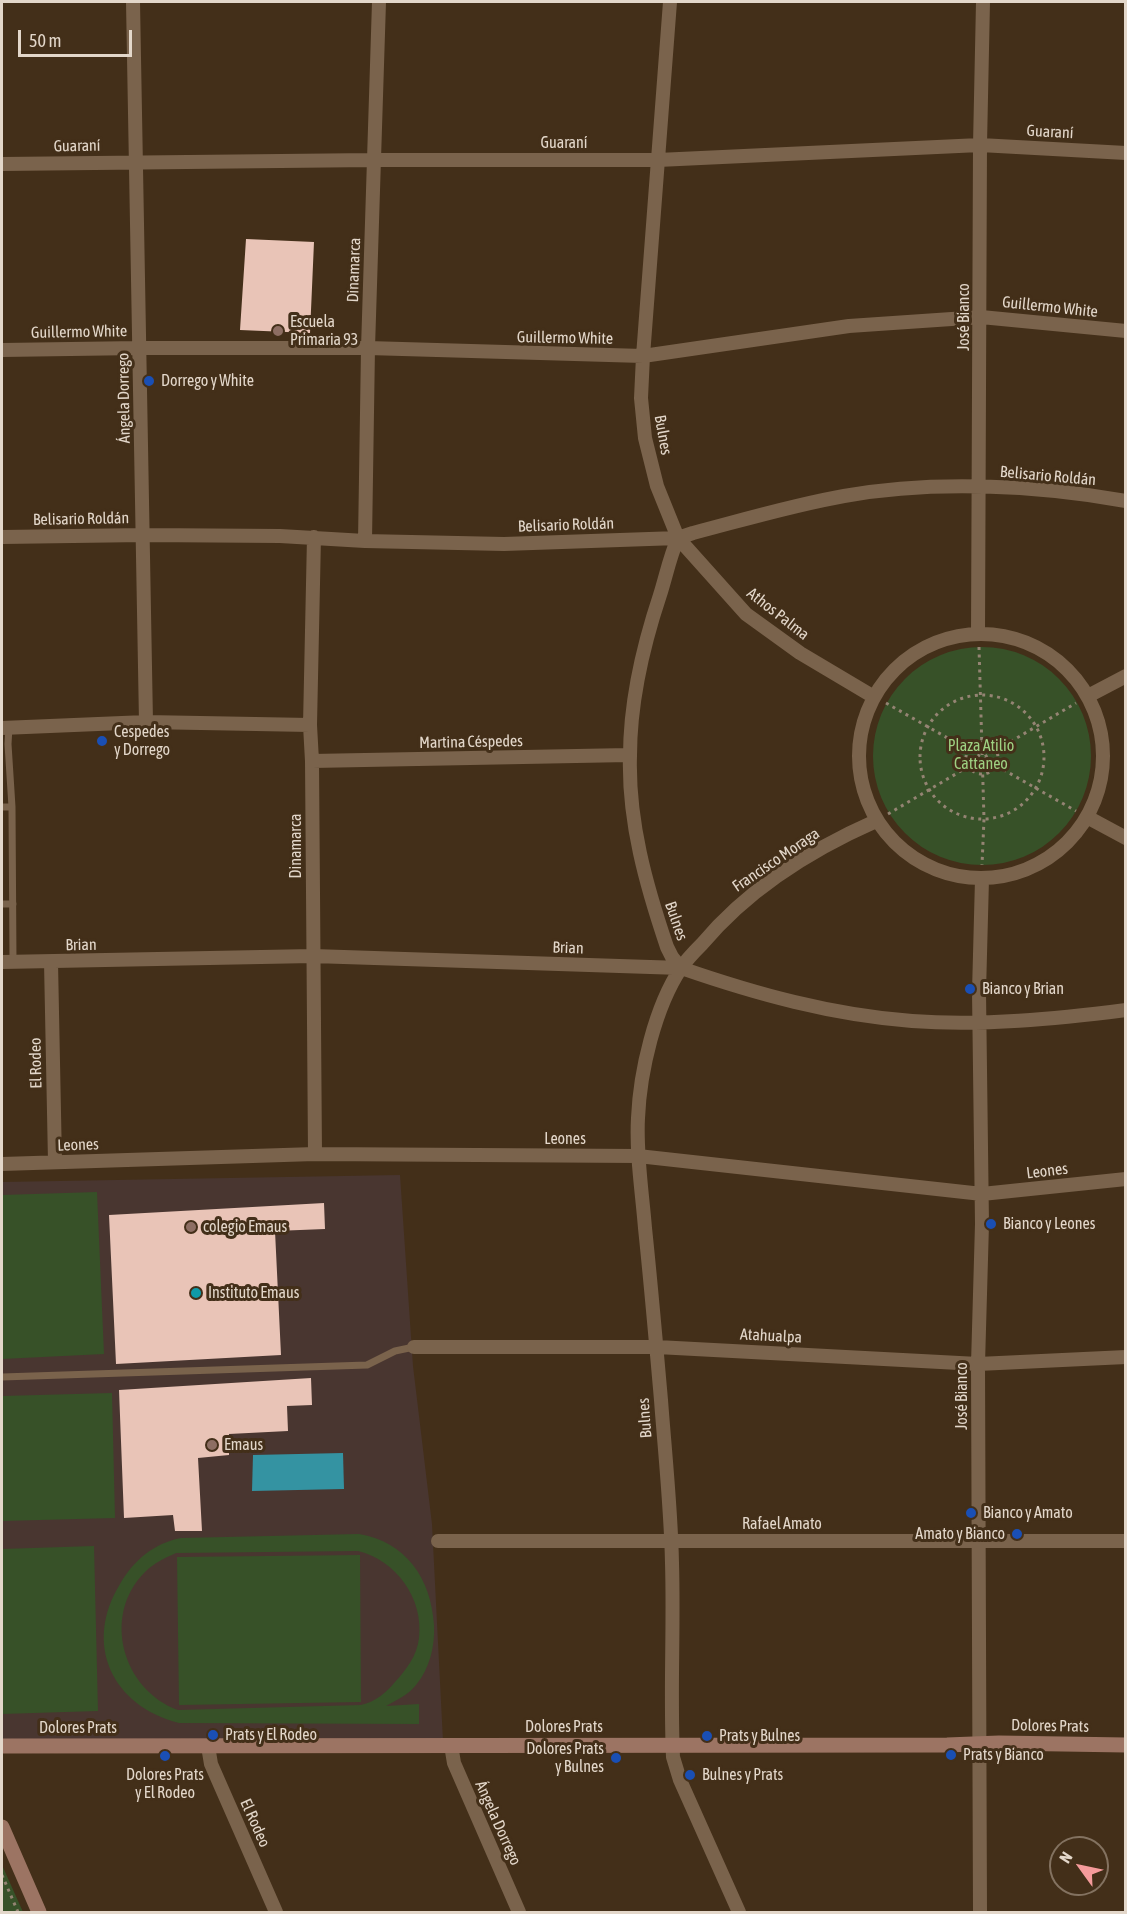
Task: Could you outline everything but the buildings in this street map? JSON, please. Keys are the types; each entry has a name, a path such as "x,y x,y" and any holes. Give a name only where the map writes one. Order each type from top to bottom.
{"street":[{"name":"Ángela Dorrego","path":"133,2 146,722"},
{"name":"Dinamarca","path":"365,541 368,348 380,2"},
{"name":"Bulnes","path":"670,2 641,398 645,438 657,486 678,538 651,622 641,663 632,720 630,755 633,814 643,867 667,947 681,968 656,1021 647,1053 641,1082 638,1156 657,1347 671,1540 673,1757 680,1780 739,1912"},
{"name":"José Bianco","path":"978,633 980,145 984,2"},
{"name":"Guaraní","path":"2,164 137,161 658,160 980,145 1125,153"},
{"name":"Guillermo White","path":"2,350 368,348 643,356 849,326 981,317 1125,332"},
{"name":"Belisario Roldán","path":"2,537 144,535 314,537 365,541 504,544 678,538 843,496 906,488 979,487 1057,491 1125,501"},
{"name":"Dinamarca","path":"314,537 310,724 315,1154"},
{"name":"Athos Palma","path":"678,538 747,614 800,653 874,696"},
{"path":"978,633 1011,637 1042,649 1068,670 1088,696 1102,736 1101,779 1087,817 1060,850 1043,860 1025,870 982,879 953,876 923,865 897,846 876,820 863,791 858,759 862,727 874,696 893,671 918,651 947,638 978,633"},
{"path":"1088,696 1125,676"},
{"path":"5,728 146,722 310,724"},
{"name":"Martina Céspedes","path":"312,761 630,755"},
{"path":"1087,817 1125,838"},
{"name":"Francisco Moraga","path":"681,968 736,907 762,885 829,843 876,820"},
{"name":"José Bianco","path":"980,1912 978,1364 982,1194 980,1022 982,879"},
{"name":"Brian","path":"7,962 313,956 681,968 754,992 826,1009 912,1021 980,1022 1041,1019 1125,1010"},
{"name":"El Rodeo","path":"51,962 54,1162"},
{"name":"Leones","path":"2,1164 315,1154 638,1156 982,1194 1125,1179"},
{"name":"Atahualpa","path":"414,1347 657,1347 978,1364 1125,1357"},
{"name":"Rafael Amato","path":"438,1541 1125,1541"},
{"name":"Ángela Dorrego","path":"451,1745 454,1763 519,1912"},
{"name":"Dolores Prats","path":"2,1746 1125,1745"},
{"name":"El Rodeo","path":"208,1746 211,1764 276,1912"},
{"path":"2,1827 39,1912"}],"lane":[{"path":"5,728 12,807 13,904 7,962"},
{"path":"2,807 12,807"},
{"path":"2,904 13,904"},
{"path":"2,1377 367,1365 395,1351 414,1347"}],"path":[{"path":"978,633 984,819 982,879"},
{"path":"980,695 997,697 1013,703 1026,713 1036,727 1042,742 1044,758 1042,774 1026,801 1014,811 999,817 968,818 953,812 929,789 920,761 921,746 935,717 948,706 963,698 980,695"},
{"path":"874,696 1087,817"},
{"path":"876,820 1088,696"},
{"path":"982,742 990,744 997,750 999,758 996,767 990,773 983,775 977,774 968,767 966,759 968,750 974,744 982,742"},
{"path":"2,1875 18,1912"}],"shaded area":[{"name":"Emaus","path":"400,1175 413,1366 432,1524 443,1741 2,1740 2,1182"}],"green space":[{"name":"Plaza Atilio Cattaneo","path":"982,647 1003,649 1024,655 1059,679 1083,714 1089,735 1091,756 1089,777 1083,798 1059,833 1024,857 1003,863 982,865 961,863 940,857 905,833 881,798 875,777 873,756 875,735 881,714 905,679 940,655 961,649"},
{"path":"97,1192 104,1354 2,1359 2,1195"},
{"path":"112,1393 115,1518 2,1521 2,1396"},
{"path":"359,1534 376,1538 403,1554 413,1565 428,1592 432,1608 434,1641 428,1664 416,1685 402,1697 386,1706 419,1704 419,1724 179,1723 156,1715 136,1703 121,1687 110,1670 105,1650 104,1629 109,1607 125,1576 145,1554 171,1540","holes":["358,1551 384,1563 405,1583 417,1609 419,1638 416,1651 403,1673 388,1690 371,1702 361,1705 178,1710 159,1700 143,1686 132,1669 124,1650 122,1630 124,1609 132,1590 145,1572 156,1563 176,1553"]},
{"path":"94,1546 98,1711 2,1714 2,1549"},
{"path":"360,1555 361,1702 179,1705 177,1557"},
{"path":"2,1865 23,1912 2,1912"}],"water":[{"path":"343,1453 344,1489 252,1491 253,1455"}],"place":[{"name":"Escuela Primaria 93","path":"278,331"},
{"name":"Dorrego y White","path":"149,381"},
{"name":"Cespedes y Dorrego","path":"102,741"},
{"name":"Bianco y Brian","path":"970,989"},
{"name":"Bianco y Leones","path":"991,1224"},
{"name":"colegio Emaus","path":"191,1227"},
{"name":"Instituto Emaus","path":"196,1293"},
{"name":"Emaus","path":"212,1445"},
{"name":"Bianco y Amato","path":"971,1513"},
{"name":"Amato y Bianco","path":"1017,1534"},
{"name":"Prats y El Rodeo","path":"213,1735"},
{"name":"Prats y Bulnes","path":"707,1736"},
{"name":"Prats y Bianco","path":"951,1755"},
{"name":"Dolores Prats y El Rodeo","path":"165,1756"},
{"name":"Dolores Prats y Bulnes","path":"616,1758"},
{"name":"Bulnes y Prats","path":"690,1775"}]}
